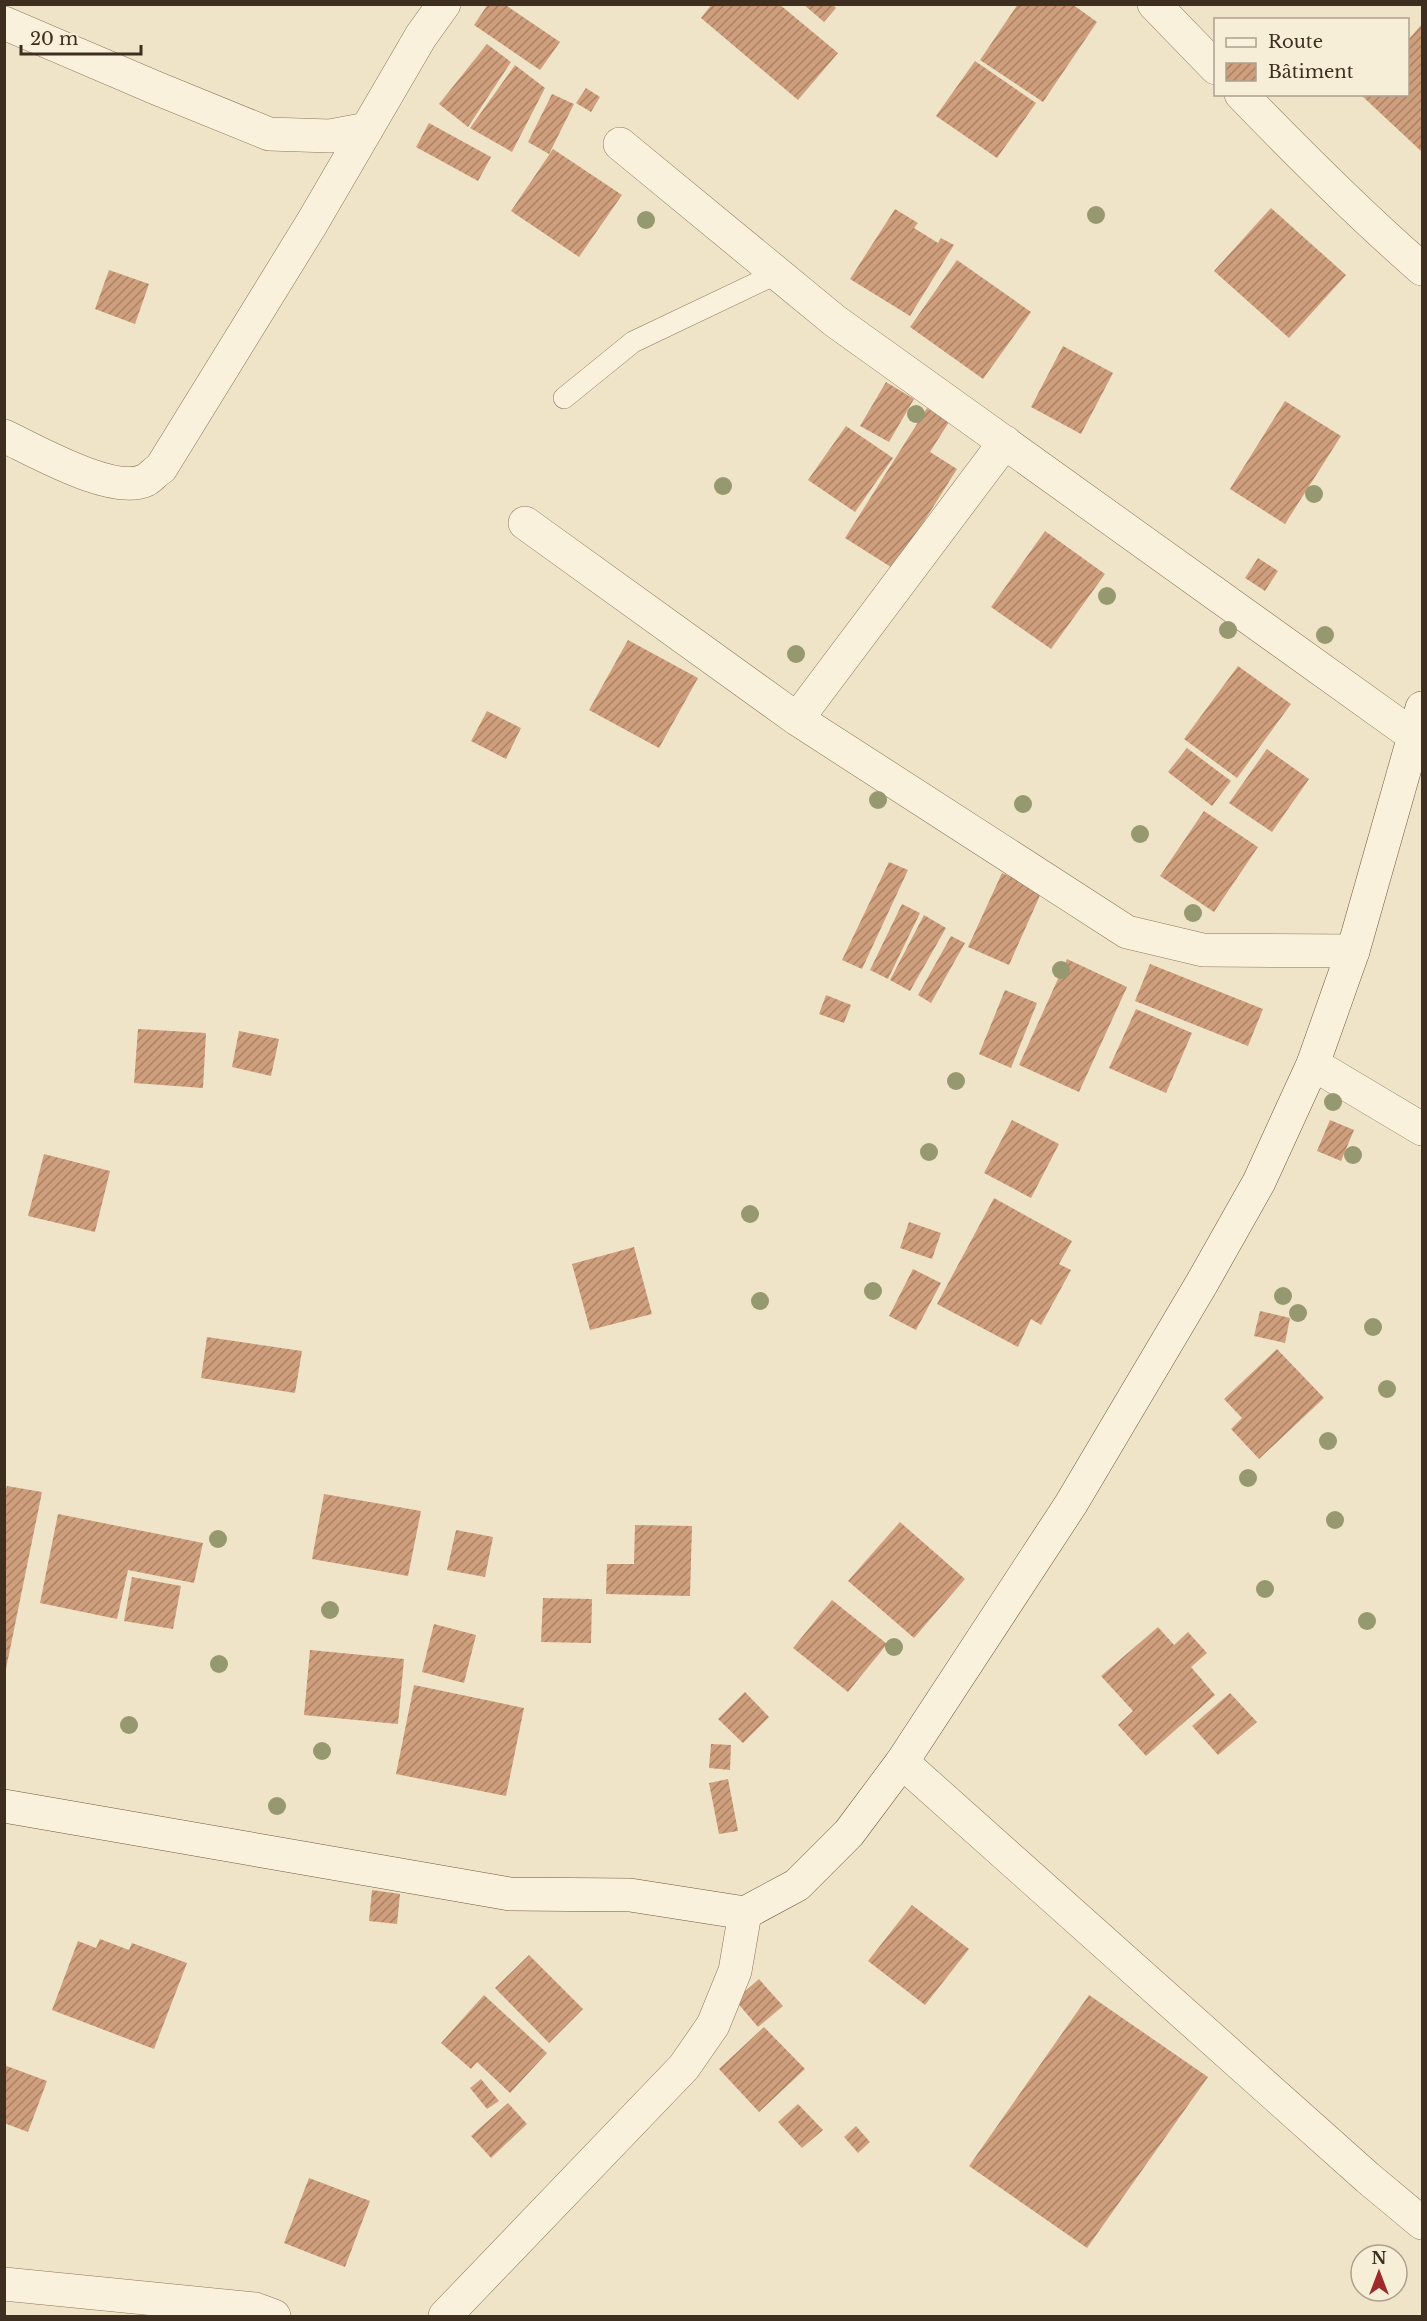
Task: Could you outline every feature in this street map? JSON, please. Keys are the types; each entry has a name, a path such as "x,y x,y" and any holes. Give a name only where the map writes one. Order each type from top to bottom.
{"street":[{"path":"4,436 100,480 126,484 146,480 160,468 312,223 420,36 444,4"},
{"path":"1154,4 1214,67"},
{"path":"4,23 269,134 330,136 367,129"},
{"path":"1243,96 1344,198 1422,269"},
{"path":"4,1806 510,1894 630,1895 745,1913 797,1885 849,1833 902,1762 1071,1504 1259,1182 1313,1064 1353,951 1418,722 1005,442 836,321 620,144"},
{"path":"797,719 1005,442"},
{"path":"525,524 797,719 1127,932 1203,950 1353,951"},
{"path":"1313,1064 1422,1129"},
{"path":"902,1762 1350,2162 1422,2223"},
{"path":"445,2316 684,2067 712,2025 735,1971 745,1913"},
{"path":"4,2284 255,2309 274,2316"}],"lane":[{"path":"564,398 633,342 778,273"}],"building":[{"path":"488,4 504,4 560,42 540,70 474,25"},
{"path":"712,4 779,4 838,53 798,100 701,18"},
{"path":"803,4 832,4 836,8 824,22"},
{"path":"1018,4 1072,4 1097,22 1043,102 980,60"},
{"path":"1422,24 1422,152 1362,96 1409,96 1409,39"},
{"path":"487,44 511,62 468,127 439,104"},
{"path":"975,61 1036,103 997,158 936,116"},
{"path":"515,65 545,88 512,152 470,128"},
{"path":"586,88 600,97 591,112 576,103"},
{"path":"552,94 574,104 549,154 528,142"},
{"path":"429,123 491,157 478,181 416,147"},
{"path":"553,149 622,195 579,257 511,211"},
{"path":"1271,208 1346,275 1289,338 1214,271"},
{"path":"895,209 918,223 914,228 938,243 941,238 954,245 910,316 850,279"},
{"path":"957,260 1031,312 983,379 910,327"},
{"path":"109,270 149,284 135,324 95,309"},
{"path":"1063,346 1113,373 1081,434 1031,407"},
{"path":"886,382 914,399 889,442 860,426"},
{"path":"1285,401 1341,436 1285,524 1230,489"},
{"path":"927,408 949,422 930,452 957,469 894,569 845,538"},
{"path":"846,426 893,458 855,512 808,480"},
{"path":"1045,531 1105,574 1051,649 991,607"},
{"path":"1258,558 1278,571 1265,591 1245,578"},
{"path":"628,640 698,678 659,748 589,710"},
{"path":"1238,666 1291,704 1237,778 1184,739"},
{"path":"487,711 521,728 506,759 471,741"},
{"path":"1187,748 1231,781 1212,806 1168,772"},
{"path":"1267,749 1309,779 1272,832 1229,803"},
{"path":"1204,811 1258,847 1214,912 1160,876"},
{"path":"889,862 908,870 862,969 842,960"},
{"path":"1002,873 1042,891 1009,965 968,947"},
{"path":"902,904 920,913 888,979 870,970"},
{"path":"924,915 946,928 910,991 890,980"},
{"path":"951,936 965,943 931,1003 918,995"},
{"path":"1067,959 1127,987 1079,1092 1019,1065"},
{"path":"1150,964 1263,1009 1248,1046 1135,1001"},
{"path":"1005,990 1037,1003 1011,1068 979,1054"},
{"path":"826,995 851,1005 844,1023 819,1014"},
{"path":"1136,1009 1192,1033 1166,1093 1109,1068"},
{"path":"138,1029 206,1033 203,1088 134,1083"},
{"path":"239,1031 279,1039 271,1076 232,1067"},
{"path":"1012,1120 1059,1144 1031,1198 984,1173"},
{"path":"1330,1120 1354,1130 1341,1161 1317,1151"},
{"path":"44,1154 110,1171 95,1232 28,1216"},
{"path":"994,1198 1072,1241 1059,1264 1071,1270 1041,1325 1031,1319 1018,1347 937,1304"},
{"path":"909,1222 941,1233 932,1259 900,1248"},
{"path":"634,1247 652,1314 590,1330 572,1264"},
{"path":"913,1269 941,1283 916,1330 889,1316"},
{"path":"1260,1311 1290,1318 1285,1343 1254,1336"},
{"path":"207,1337 302,1351 295,1393 201,1378"},
{"path":"1277,1349 1324,1398 1259,1459 1231,1429 1242,1418 1224,1399"},
{"path":"7,1486 42,1492 6,1669 4,1497"},
{"path":"324,1494 421,1511 408,1576 312,1559"},
{"path":"58,1514 203,1543 194,1583 128,1570 117,1619 40,1603"},
{"path":"900,1522 965,1579 914,1638 848,1581"},
{"path":"635,1525 692,1526 690,1596 606,1594 607,1564 634,1564"},
{"path":"456,1530 493,1537 485,1577 447,1570"},
{"path":"132,1577 181,1586 173,1629 124,1621"},
{"path":"543,1598 592,1599 591,1643 541,1642"},
{"path":"832,1600 887,1644 848,1692 793,1648"},
{"path":"434,1624 476,1635 464,1683 422,1672"},
{"path":"1158,1627 1174,1645 1188,1632 1207,1653 1191,1667 1215,1695 1146,1756 1118,1725 1133,1711 1101,1676"},
{"path":"310,1650 404,1659 398,1724 304,1715"},
{"path":"414,1685 524,1708 506,1796 396,1774"},
{"path":"745,1692 769,1717 743,1743 718,1719"},
{"path":"1230,1693 1257,1722 1218,1755 1192,1726"},
{"path":"711,1744 731,1745 730,1770 709,1768"},
{"path":"728,1779 738,1831 719,1834 709,1783"},
{"path":"372,1890 400,1894 397,1924 369,1921"},
{"path":"912,1905 969,1949 925,2005 868,1961"},
{"path":"100,1939 129,1950 132,1943 187,1963 154,2049 52,2010 78,1941 96,1948"},
{"path":"529,1955 583,2009 549,2043 495,1988"},
{"path":"759,1979 783,2006 758,2027 735,2000"},
{"path":"484,1995 547,2053 510,2093 477,2062 471,2069 441,2043"},
{"path":"1089,1995 1208,2077 1087,2248 969,2166"},
{"path":"764,2027 805,2069 759,2112 719,2069"},
{"path":"4,2065 47,2081 28,2132 4,2123"},
{"path":"481,2079 499,2101 487,2109 470,2088"},
{"path":"508,2103 527,2124 491,2158 471,2136"},
{"path":"798,2104 823,2130 802,2148 778,2122"},
{"path":"856,2126 870,2142 858,2153 844,2137"},
{"path":"309,2178 370,2201 345,2267 284,2243"}]}
